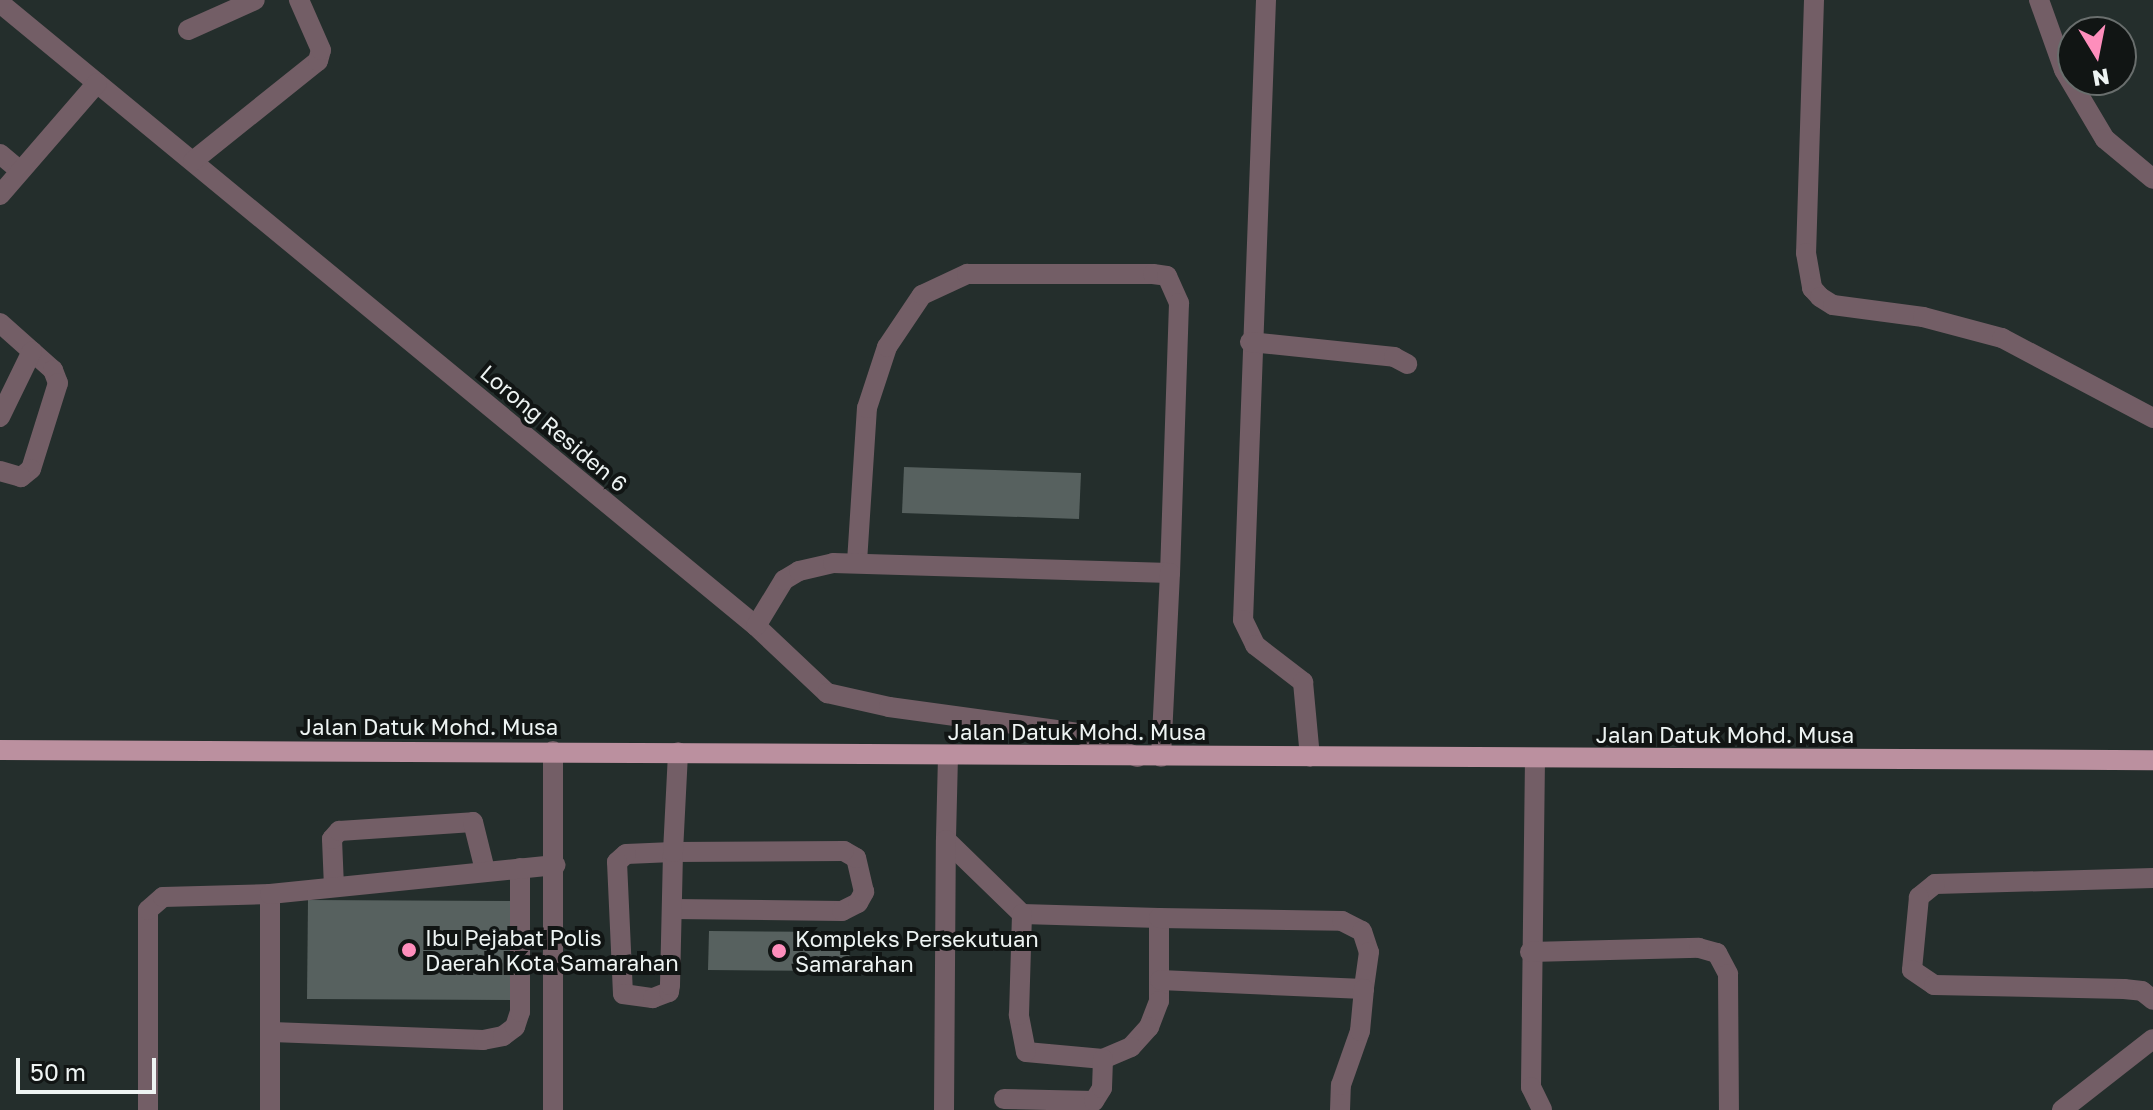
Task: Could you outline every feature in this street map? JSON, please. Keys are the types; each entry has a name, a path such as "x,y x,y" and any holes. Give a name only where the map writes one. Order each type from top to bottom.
{"main road":[{"name":"Jalan Datuk Mohd. Musa","path":"0,750 2153,760"}],"street":[{"path":"188,30 255,0"},
{"path":"193,161 318,61 321,50 299,0"},
{"path":"1266,0 1250,342 1243,620 1255,645 1303,682 1310,757"},
{"path":"1814,0 1806,253 1812,288 1833,305 1923,317 2002,338 2153,418"},
{"path":"2039,0 2064,70 2105,139 2153,179"},
{"name":"Lorong Residen 6","path":"0,3 756,626 827,693 843,698 1078,733 1137,757"},
{"path":"0,195 97,83"},
{"path":"0,154 20,171"},
{"path":"857,562 870,399 887,347 922,295 967,274 1167,276 1180,315 1161,757"},
{"path":"0,323 53,370 58,387 31,469 21,477 0,471"},
{"path":"1250,342 1394,357 1407,364"},
{"path":"0,417 32,351"},
{"path":"756,626 772,594 795,573 857,562 1170,573"},
{"path":"553,751 556,865 553,1110"},
{"path":"673,909 842,911 858,903 864,892 858,862 844,851 673,852 626,854 617,862 623,994 653,998 669,992 673,852 678,752"},
{"path":"944,1110 948,756"},
{"path":"1535,758 1530,952 1531,1087 1542,1110"},
{"path":"334,887 332,839 339,831 473,822 485,870"},
{"path":"946,840 1022,914 1352,924 1362,931 1369,952 1360,1031 1341,1085 1340,1110"},
{"path":"148,1110 148,910 163,897 270,894 556,865"},
{"path":"272,1032 483,1040 503,1036 520,1019 520,868"},
{"path":"2153,878 1935,884 1919,897 1912,970 1934,985 2124,989 2142,991 2153,1000"},
{"path":"270,894 270,1110"},
{"path":"1022,914 1019,1015 1024,1050 1033,1056 1103,1059 1131,1047 1149,1027 1160,980 1159,918"},
{"path":"1530,952 1699,948 1717,953 1728,974 1729,1110"},
{"path":"1160,980 1364,989"},
{"path":"2062,1110 2153,1039"},
{"path":"1004,1099 1094,1101 1102,1088 1103,1059"}],"building":[{"path":"904,467 1081,473 1079,519 902,513"},
{"name":"Ibu Pejabat Polis Daerah Kota Samarahan","path":"308,900 511,901 510,1000 307,999"},
{"name":"Kompleks Persekutuan Samarahan","path":"709,931 850,932 849,971 708,970"}],"place":[{"name":"Ibu Pejabat Polis Daerah Kota Samarahan","path":"409,950"},
{"name":"Kompleks Persekutuan Samarahan","path":"779,951"}]}
